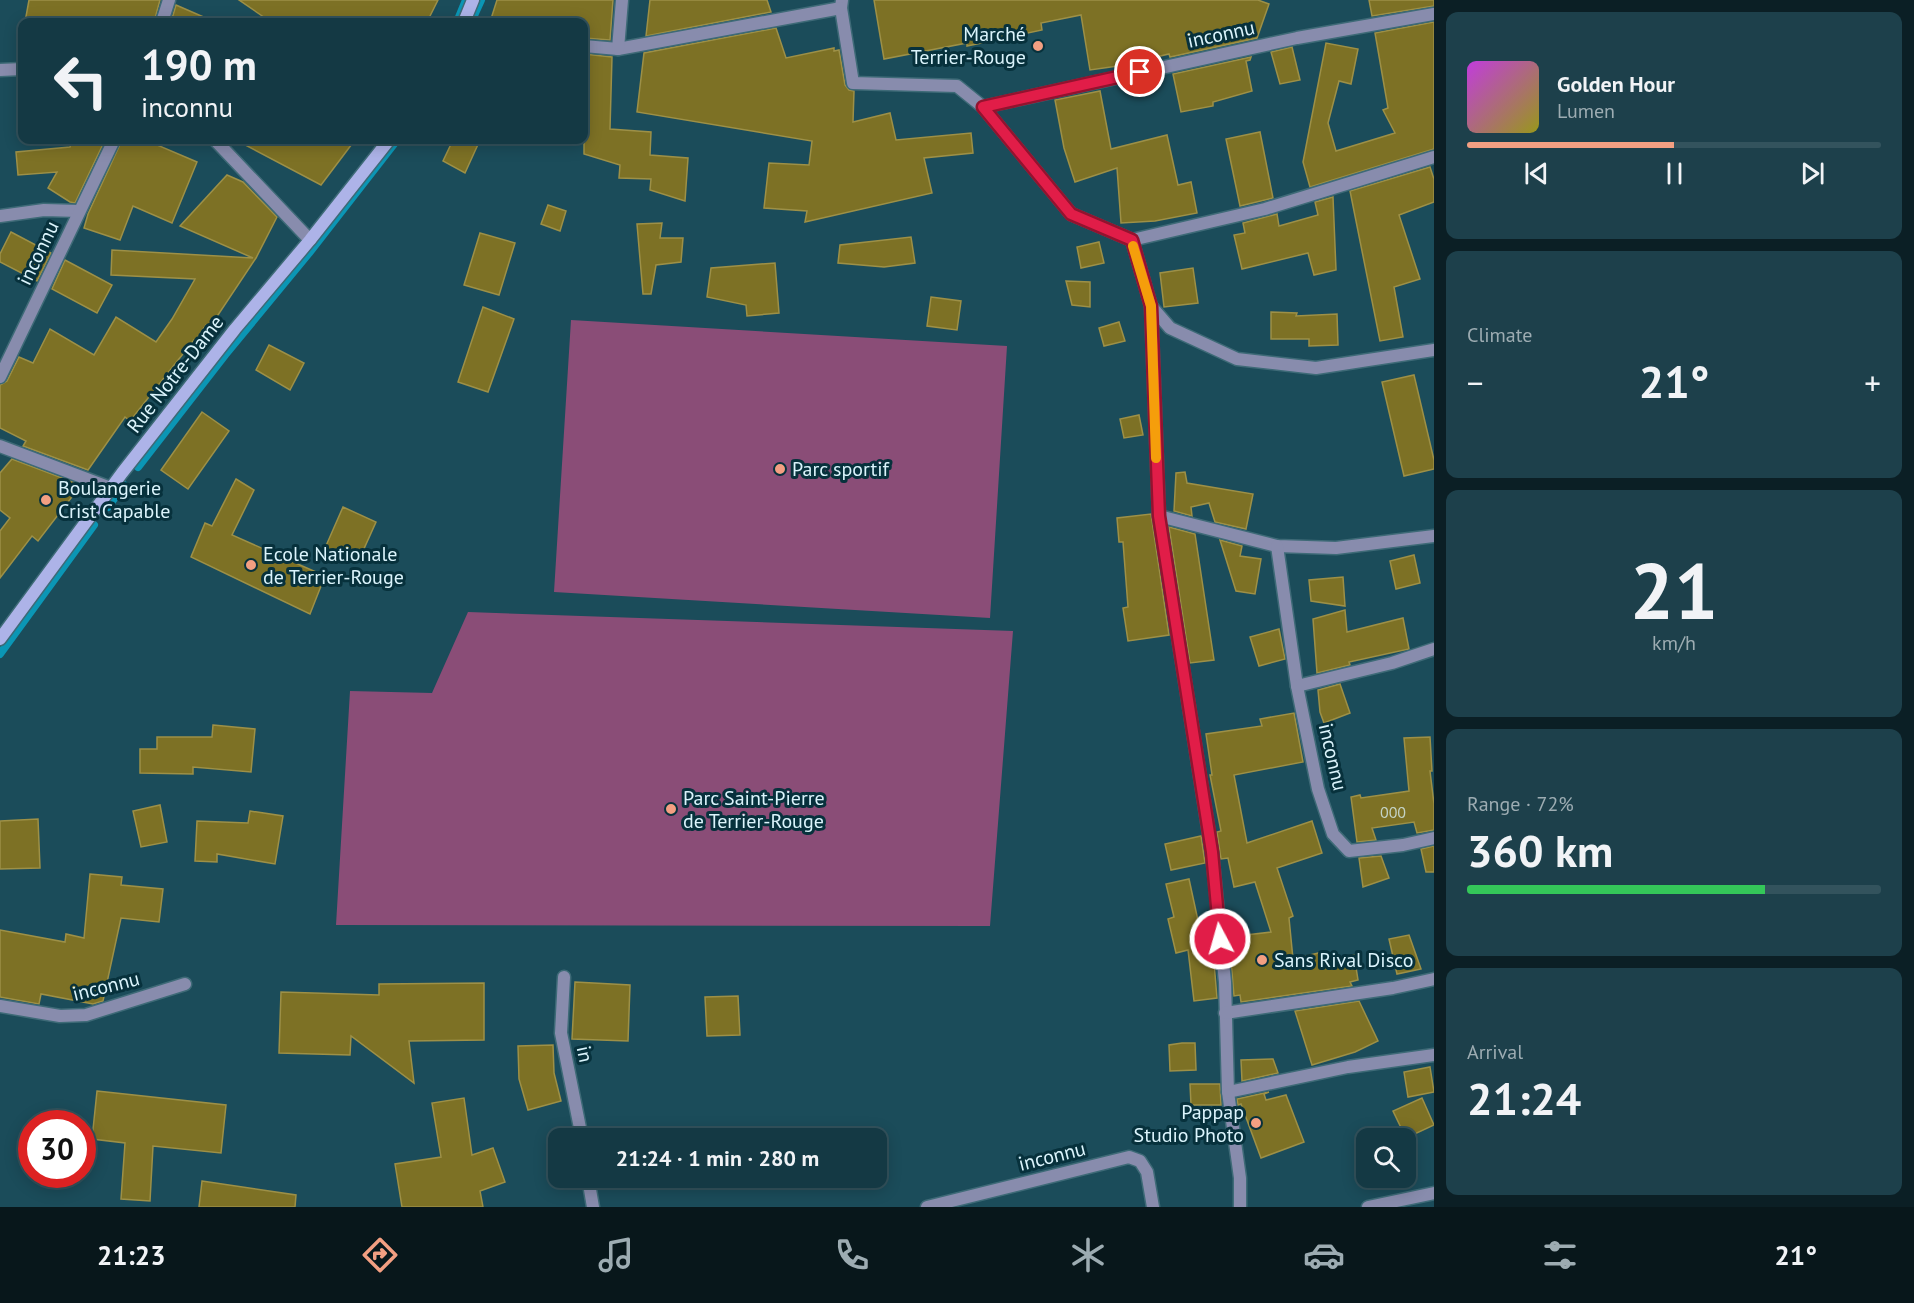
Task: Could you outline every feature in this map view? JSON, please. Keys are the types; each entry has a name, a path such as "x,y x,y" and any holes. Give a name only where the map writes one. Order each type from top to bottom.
{"street":[{"path":"163,18 169,0"},
{"path":"468,18 473,0"},
{"path":"618,49 622,0"},
{"path":"588,46 618,49 841,4 853,83 957,86 983,107 1071,214 1132,240 1265,210 1434,157"},
{"name":"inconnu","path":"983,107 1297,38 1434,14"},
{"path":"0,70 18,69"},
{"name":"inconnu","path":"0,377 112,144"},
{"path":"219,144 310,240"},
{"name":"Rue Notre-Dame","path":"0,639 111,488 386,144"},
{"name":"inconnu","path":"0,216 44,210 80,211"},
{"path":"1132,240 1151,306 1159,516 1212,852 1225,982 1228,1092 1240,1178 1240,1207"},
{"path":"1151,306 1170,328 1237,359 1316,368 1434,350"},
{"path":"0,446 111,488"},
{"path":"1159,516 1277,546 1336,548 1434,536"},
{"name":"inconnu","path":"1277,546 1298,686 1318,789 1333,834 1349,851 1402,845 1434,838"},
{"path":"1298,686 1392,663 1434,649"},
{"name":"in","path":"564,977 561,1033 580,1128"},
{"path":"1225,1012 1393,988 1434,979"},
{"name":"inconnu","path":"0,1006 60,1016 86,1015 185,984"},
{"path":"1228,1092 1347,1066 1434,1055"},
{"name":"inconnu","path":"927,1207 1129,1157 1140,1161 1147,1172 1152,1207"},
{"path":"590,1188 593,1207"},
{"path":"1368,1207 1434,1193"}],"shaded area":[{"name":"Parc sportif","path":"571,320 1007,346 990,618 554,592"},
{"name":"Parc Saint-Pierre de Terrier-Rouge","path":"468,612 1013,631 990,926 336,925 350,691 432,693"}],"building":[{"path":"29,0 160,0 155,18 26,18"},
{"path":"239,0 438,0 429,18 265,18"},
{"path":"497,0 613,0 610,40 588,38 588,18 491,18"},
{"path":"650,0 767,0 771,12 646,36"},
{"name":"Marché Terrier-Rouge","path":"874,0 1258,0 1269,4 1257,38 1170,57 1169,54 1090,70 1081,15 1041,23 1042,30 967,46 967,43 884,59"},
{"path":"1369,0 1434,0 1434,6 1372,16"},
{"path":"176,5 206,18 172,18"},
{"path":"1434,22 1434,149 1310,187 1303,162 1326,43 1358,49 1351,84 1339,81 1328,123 1336,151 1395,133 1383,110 1388,108 1375,33"},
{"path":"776,28 786,58 834,48 834,51 839,50 845,85 849,90 854,91 853,122 890,113 896,140 971,133 973,153 924,158 932,193 805,222 807,211 764,208 769,163 809,165 812,141 637,112 644,53"},
{"path":"1292,47 1300,80 1280,84 1271,52"},
{"path":"588,54 612,57 610,129 651,132 650,155 688,158 685,201 650,190 651,179 619,178 620,165 584,154 584,144 588,144"},
{"path":"1251,57 1246,61 1252,91 1213,102 1213,106 1181,112 1173,74"},
{"path":"1100,91 1111,149 1167,135 1178,185 1191,182 1197,213 1155,221 1121,223 1117,168 1075,182 1064,148 1055,100"},
{"path":"1260,132 1273,198 1240,206 1226,139"},
{"path":"71,144 103,144 75,203 48,188 57,172 18,175 16,152 70,147"},
{"path":"120,144 158,144 197,162 172,223 133,206 120,240 84,228 88,214"},
{"path":"244,144 352,144 321,185"},
{"path":"451,144 478,144 465,173 443,161"},
{"path":"1430,167 1434,179 1434,202 1399,215 1420,279 1394,287 1403,337 1380,341 1350,191"},
{"path":"227,175 243,182 277,217 256,258 210,327 206,325 130,421 125,417 88,470 23,446 26,441 0,428 0,385 7,381 19,357 33,363 50,329 94,355 116,317 156,342 195,279 111,275 112,250 253,258 180,226"},
{"path":"1333,197 1336,270 1314,275 1308,253 1242,269 1234,235 1245,233 1243,223 1277,214 1279,226 1318,215 1315,202"},
{"path":"548,205 566,211 560,231 541,224"},
{"path":"662,223 660,238 683,238 681,262 656,265 651,294 643,294 637,224"},
{"path":"11,232 51,253 37,281 0,262 0,254"},
{"path":"480,233 515,243 499,295 464,285"},
{"path":"911,237 915,263 884,267 838,263 840,245"},
{"path":"1099,242 1104,263 1081,268 1077,247"},
{"path":"65,260 112,285 97,313 52,289"},
{"path":"775,263 779,313 747,316 746,305 707,297 711,268"},
{"path":"1193,268 1198,303 1164,307 1160,273"},
{"path":"1066,281 1090,282 1090,307 1072,305"},
{"path":"931,297 961,301 957,330 927,326"},
{"path":"483,307 514,319 488,392 458,382"},
{"path":"1271,312 1297,313 1296,316 1337,314 1338,345 1309,346 1309,339 1271,339"},
{"path":"1119,322 1125,341 1104,346 1099,328"},
{"path":"269,345 304,363 290,390 256,370"},
{"path":"1414,375 1434,460 1434,469 1404,476 1382,382"},
{"path":"202,412 229,431 188,489 161,470"},
{"path":"1139,415 1143,435 1124,438 1120,419"},
{"path":"12,459 81,485 38,541 32,536 0,578 0,531 10,518 0,510 0,473"},
{"path":"1185,472 1187,483 1253,494 1246,529 1215,522 1209,503 1191,507 1192,516 1174,511 1176,473"},
{"path":"236,479 254,490 232,535 325,576 310,614 191,557 205,523 212,526"},
{"path":"343,507 376,522 358,562 325,548"},
{"path":"1151,514 1169,635 1128,641 1123,608 1128,607 1123,542 1119,542 1117,518"},
{"path":"1169,527 1195,534 1214,660 1190,663"},
{"path":"1220,540 1242,546 1240,556 1261,559 1255,594 1236,591"},
{"path":"1414,555 1420,583 1396,589 1390,561"},
{"path":"1343,577 1345,606 1311,601 1309,580"},
{"path":"1345,610 1347,632 1403,618 1409,649 1349,662 1350,665 1317,673 1313,619"},
{"path":"1279,629 1285,659 1259,666 1250,637"},
{"path":"1340,684 1350,713 1324,723 1320,712 1318,690"},
{"path":"1294,713 1303,762 1234,775 1247,843 1312,821 1322,853 1277,868 1293,916 1289,918 1293,959 1323,952 1326,961 1354,955 1358,980 1350,982 1352,986 1241,1002 1240,995 1234,996 1229,937 1271,932 1255,882 1234,887 1228,858 1221,859 1217,832 1221,831 1210,775 1212,775 1206,734 1262,726 1260,719"},
{"path":"213,725 255,729 251,772 193,767 193,774 140,773 140,749 157,749 157,737 212,737"},
{"path":"1430,737 1434,830 1417,833 1414,822 1372,828 1376,840 1357,842 1351,797 1360,795 1361,798 1409,791 1404,738"},
{"path":"160,805 167,842 141,847 133,811"},
{"path":"250,811 283,816 275,864 217,854 217,862 195,861 197,821 248,823"},
{"path":"38,819 40,868 0,869 0,821"},
{"path":"1201,836 1205,863 1171,870 1165,844"},
{"path":"1434,846 1434,872 1426,872 1421,849"},
{"path":"1381,856 1389,878 1363,887 1359,858"},
{"path":"90,874 122,877 121,885 163,889 159,922 121,918 103,1001 93,1004 41,994 39,1004 0,997 0,930 65,942 66,934 84,938"},
{"path":"1189,879 1202,939 1212,938 1217,998 1194,1001 1188,950 1176,953 1168,919 1174,917 1166,884"},
{"path":"1409,935 1421,969 1397,974 1389,939"},
{"path":"575,982 630,985 628,1041 572,1039"},
{"path":"484,983 484,1040 409,1041 414,1083 351,1036 350,1055 279,1053 281,992 379,995 379,984"},
{"path":"738,996 740,1035 707,1036 705,997"},
{"path":"1359,1001 1378,1041 1355,1052 1312,1065 1295,1011"},
{"path":"1195,1043 1196,1070 1170,1071 1169,1045"},
{"path":"553,1045 554,1073 561,1101 528,1110 519,1079 518,1046"},
{"path":"1273,1059 1278,1073 1242,1081 1241,1060"},
{"path":"1430,1067 1434,1092 1408,1097 1404,1072"},
{"path":"1190,1084 1220,1084 1221,1105 1191,1105"},
{"path":"97,1091 226,1105 221,1153 153,1146 150,1201 121,1199 125,1143 96,1139"},
{"path":"1269,1092 1264,1094 1266,1100 1286,1095 1304,1142 1261,1158 1241,1104 1238,1105 1237,1099"},
{"path":"464,1098 472,1155 493,1148 505,1182 480,1191 483,1207 402,1207 395,1164 441,1157 432,1103"},
{"path":"1422,1098 1434,1125 1416,1133 1416,1128 1401,1128 1393,1111"},
{"path":"202,1181 296,1195 295,1207 199,1207"}],"waterway":[{"path":"459,18 466,0"},
{"path":"473,18 481,0"},
{"path":"138,467 394,144"},
{"path":"108,507 124,485"},
{"path":"0,654 94,525"}],"slow traffic":[{"path":"1133,246 1151,306 1156,458"}],"place":[{"name":"Marché Terrier-Rouge","path":"1038,46"},
{"name":"Parc sportif","path":"780,469"},
{"name":"Boulangerie Crist Capable","path":"46,500"},
{"name":"Ecole Nationale de Terrier-Rouge","path":"251,565"},
{"name":"Parc Saint-Pierre de Terrier-Rouge","path":"671,809"},
{"name":"Sans Rival Disco","path":"1262,960"},
{"name":"Pappap Studio Photo","path":"1256,1123"}],"route":[{"path":"1140,72 983,107 1071,214 1132,240 1151,306 1159,516 1212,852 1220,939"}]}
